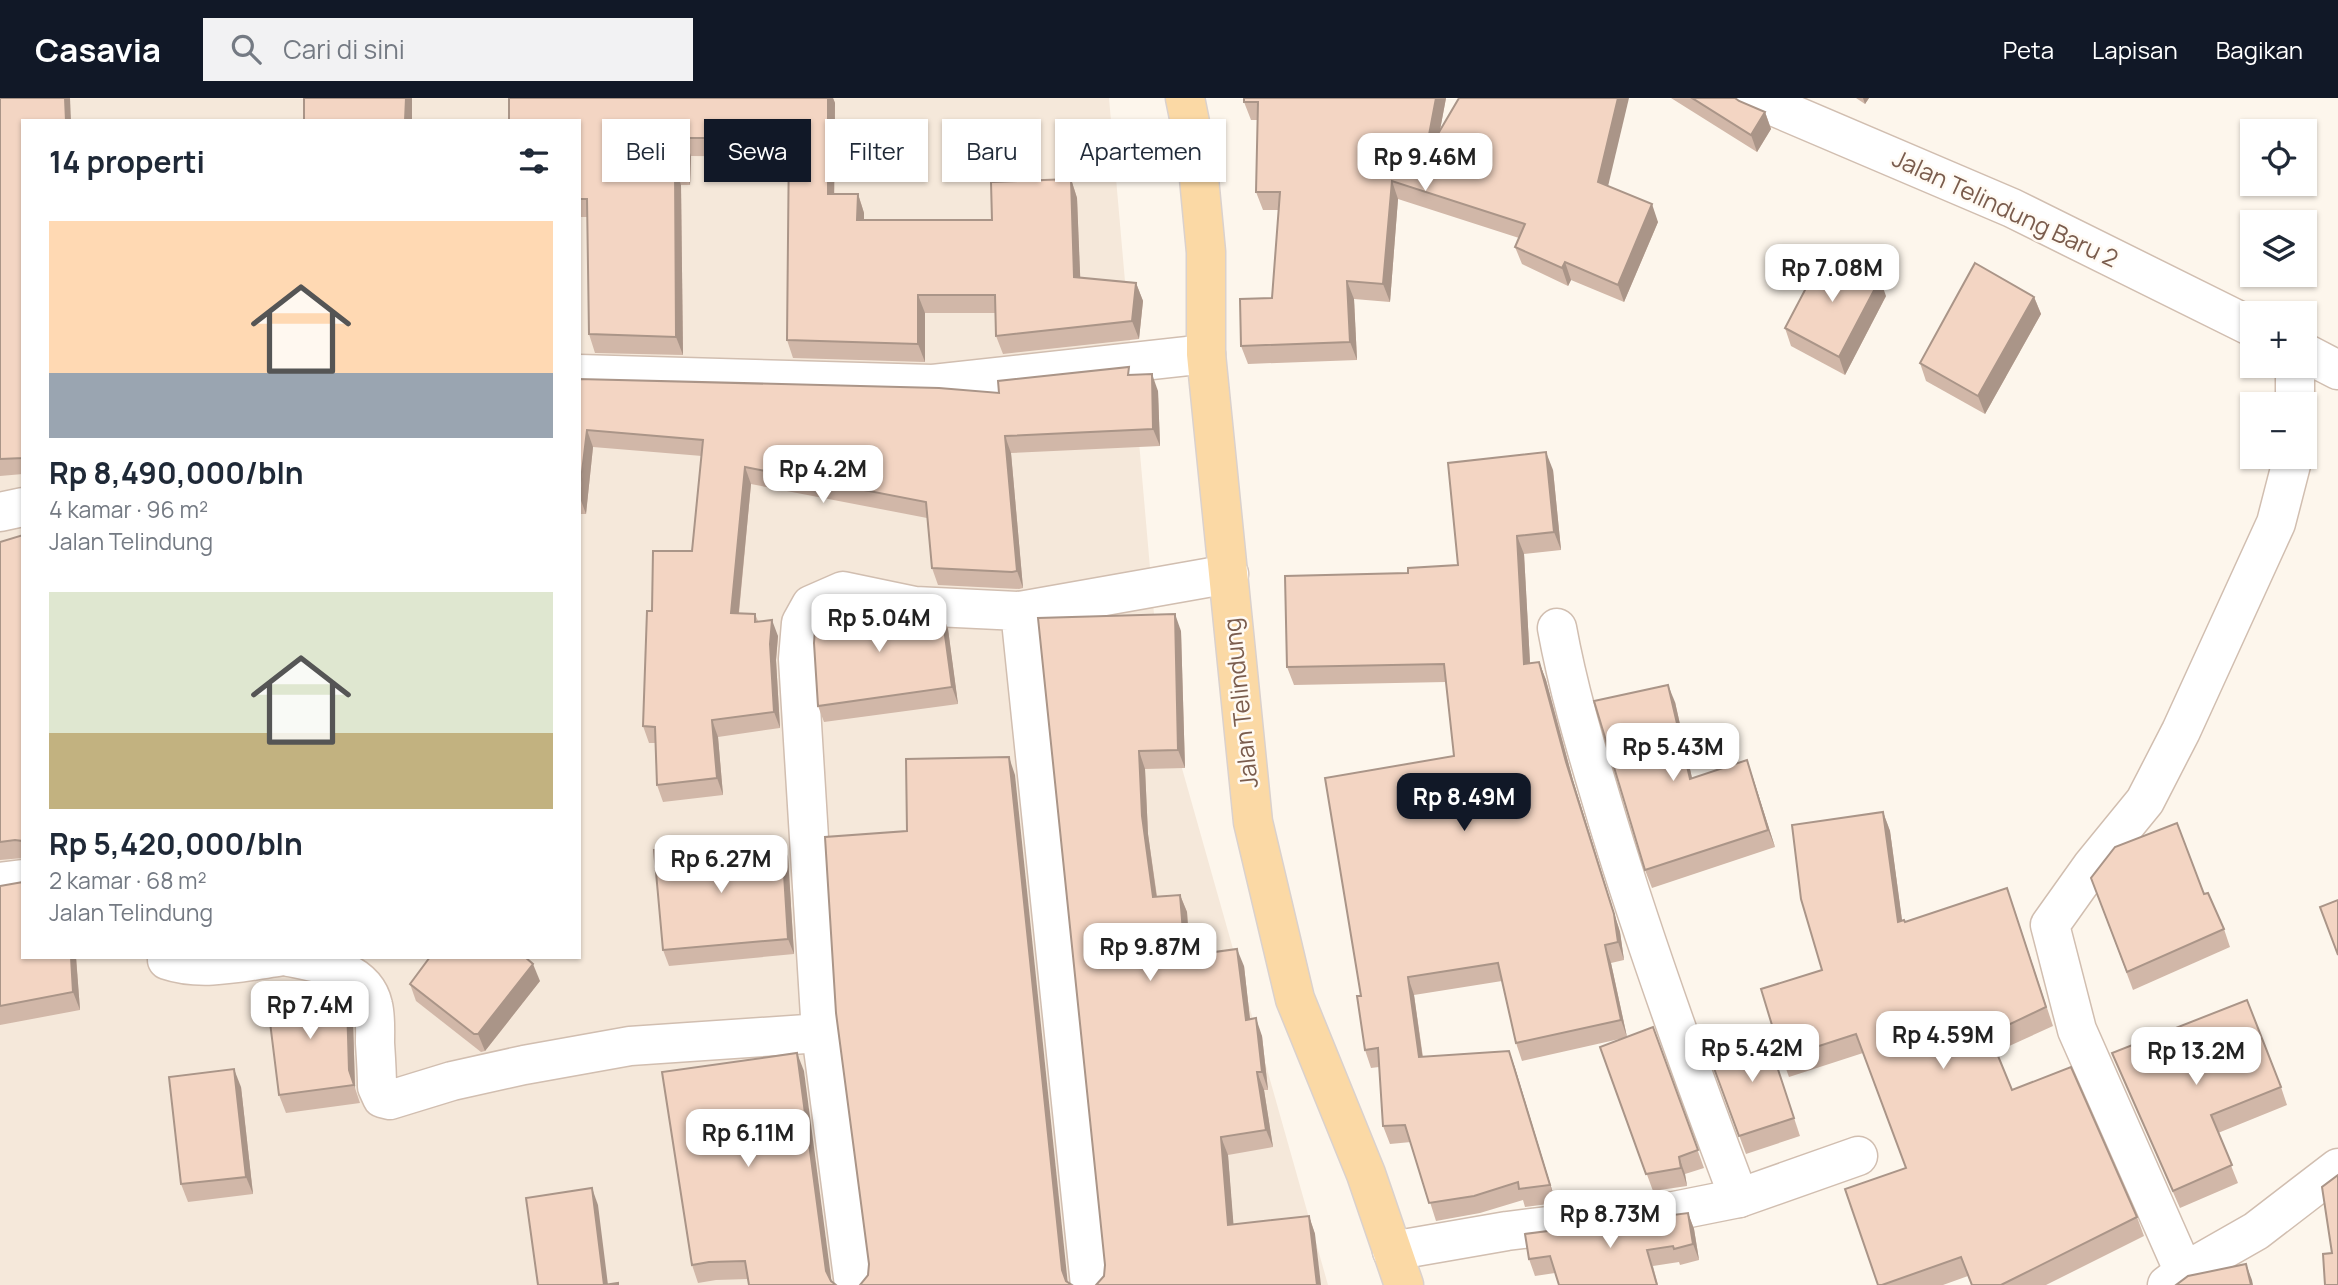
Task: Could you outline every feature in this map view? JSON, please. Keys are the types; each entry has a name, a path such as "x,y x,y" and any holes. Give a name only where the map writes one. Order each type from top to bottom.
{"main road":[{"name":"Jalan Telindung","path":"1185,98 1197,157 1206,252 1206,354 1253,822 1296,999 1366,1174 1398,1268"}],"street":[{"name":"Jalan Telindung Baru 2","path":"1754,98 2012,208 2240,321"},
{"path":"581,374 933,384 1206,354"},
{"path":"2317,359 2338,370"},
{"path":"2290,469 2276,523 2181,731 2145,801 2092,866 2050,925 2077,1030 2175,1279 2256,1231 2338,1168"},
{"path":"0,512 21,507"},
{"path":"854,1285 821,1033 798,659 801,623 811,605 843,592 915,606 1020,611 1229,574"},
{"path":"1020,611 1090,1285"},
{"path":"1557,628 1572,701 1627,884 1670,1015 1739,1198"},
{"path":"0,882 21,879"},
{"path":"167,959 181,964 213,965 262,959"},
{"path":"298,959 340,971 358,981 368,992 373,1005 378,1093 382,1098 390,1100 452,1081 512,1067 630,1046 821,1033"},
{"path":"1398,1268 1507,1231 1597,1218 1674,1211 1739,1198 1858,1156"}],"shaded area":[{"path":"0,98 1109,98 1111,119 1055,119 1055,182 1116,182 1161,694 1328,1285 0,1285"}],"building":[{"path":"0,98 65,98 66,119 21,119 21,458 0,459"},
{"path":"304,98 406,98 405,119 304,119"},
{"path":"509,98 828,98 828,119 825,119 825,182 828,182 828,194 858,194 857,220 992,220 991,182 1055,180 1055,182 1071,182 1074,277 1136,283 1132,321 996,336 995,295 918,295 918,344 787,340 789,182 811,182 811,119 704,119 704,138 690,138 690,119 602,119 602,182 675,182 676,337 589,334 587,199 581,199 581,119 509,119"},
{"path":"1244,98 1436,98 1425,156 1459,98 1618,98 1598,182 1652,204 1618,285 1565,262 1562,268 1515,247 1525,224 1392,181 1383,284 1347,281 1350,342 1241,346 1240,299 1272,298 1280,192 1256,192 1258,102 1244,102"},
{"path":"1692,98 1735,98 1765,112 1751,135"},
{"path":"1826,250 1880,279 1839,357 1785,328"},
{"path":"1975,263 2034,297 1978,396 1920,363"},
{"path":"1129,367 1128,375 1152,374 1153,429 1005,436 1017,571 1012,572 932,568 926,502 745,467 731,613 755,614 755,622 772,620 770,644 774,712 712,720 717,778 657,785 655,727 643,726 647,611 652,611 653,551 692,551 703,440 587,430 581,480 581,379 939,388 999,393 998,381"},
{"path":"1546,452 1554,532 1517,536 1524,664 1539,662 1566,762 1614,914 1618,942 1605,945 1621,1020 1516,1043 1498,963 1408,977 1419,1057 1509,1051 1550,1185 1519,1189 1518,1182 1474,1196 1429,1203 1405,1125 1383,1126 1378,1048 1365,1050 1357,996 1361,996 1325,778 1454,756 1444,664 1287,667 1285,576 1408,573 1408,568 1458,565 1448,463"},
{"path":"21,536 21,841 0,842 0,542"},
{"path":"880,606 942,613 952,687 818,706 814,643 816,614"},
{"path":"1175,614 1178,750 1139,751 1142,816 1153,897 1180,895 1185,956 1237,949 1246,1020 1256,1018 1262,1072 1257,1072 1266,1130 1221,1137 1228,1225 1309,1216 1317,1285 1096,1285 1104,1276 1105,1265 1038,618"},
{"path":"1668,685 1690,779 1747,760 1768,830 1645,870 1594,701"},
{"path":"1009,757 1062,1270 1066,1281 1072,1285 860,1285 868,1275 869,1264 836,1013 825,837 907,831 906,759"},
{"path":"1883,812 1898,922 2007,888 2046,1007 1989,1034 2012,1090 2071,1067 2137,1217 2001,1285 1972,1285 1961,1257 1878,1285 1845,1189 1906,1168 1856,1034 1782,1058 1761,989 1822,970 1801,899 1792,825"},
{"path":"2177,823 2204,894 2208,893 2224,929 2127,972 2091,878 2115,847"},
{"path":"782,841 788,939 663,950 654,850"},
{"path":"21,882 21,959 71,959 73,992 0,1006 0,886"},
{"path":"2338,900 2338,955 2320,907"},
{"path":"429,959 527,959 533,964 478,1034 474,1034 410,984"},
{"path":"343,988 347,1003 349,1070 354,1085 279,1095 267,998"},
{"path":"2247,1000 2281,1087 2211,1115 2232,1165 2173,1191 2112,1053"},
{"path":"1653,1027 1698,1150 1679,1157 1681,1168 1646,1174 1600,1047"},
{"path":"1766,1033 1794,1118 1739,1136 1708,1052"},
{"path":"797,1053 826,1271 836,1285 749,1285 745,1261 692,1265 662,1072"},
{"path":"234,1069 246,1177 181,1184 169,1077"},
{"path":"2338,1175 2338,1285 2325,1285 2323,1254 2332,1253 2322,1187"},
{"path":"592,1188 604,1285 538,1285 526,1198"},
{"path":"1688,1213 1693,1244 1674,1249 1673,1246 1647,1250 1657,1285 1559,1285 1550,1256 1529,1259 1525,1234"},
{"path":"2246,1264 2251,1285 2176,1285 2188,1276"}]}
